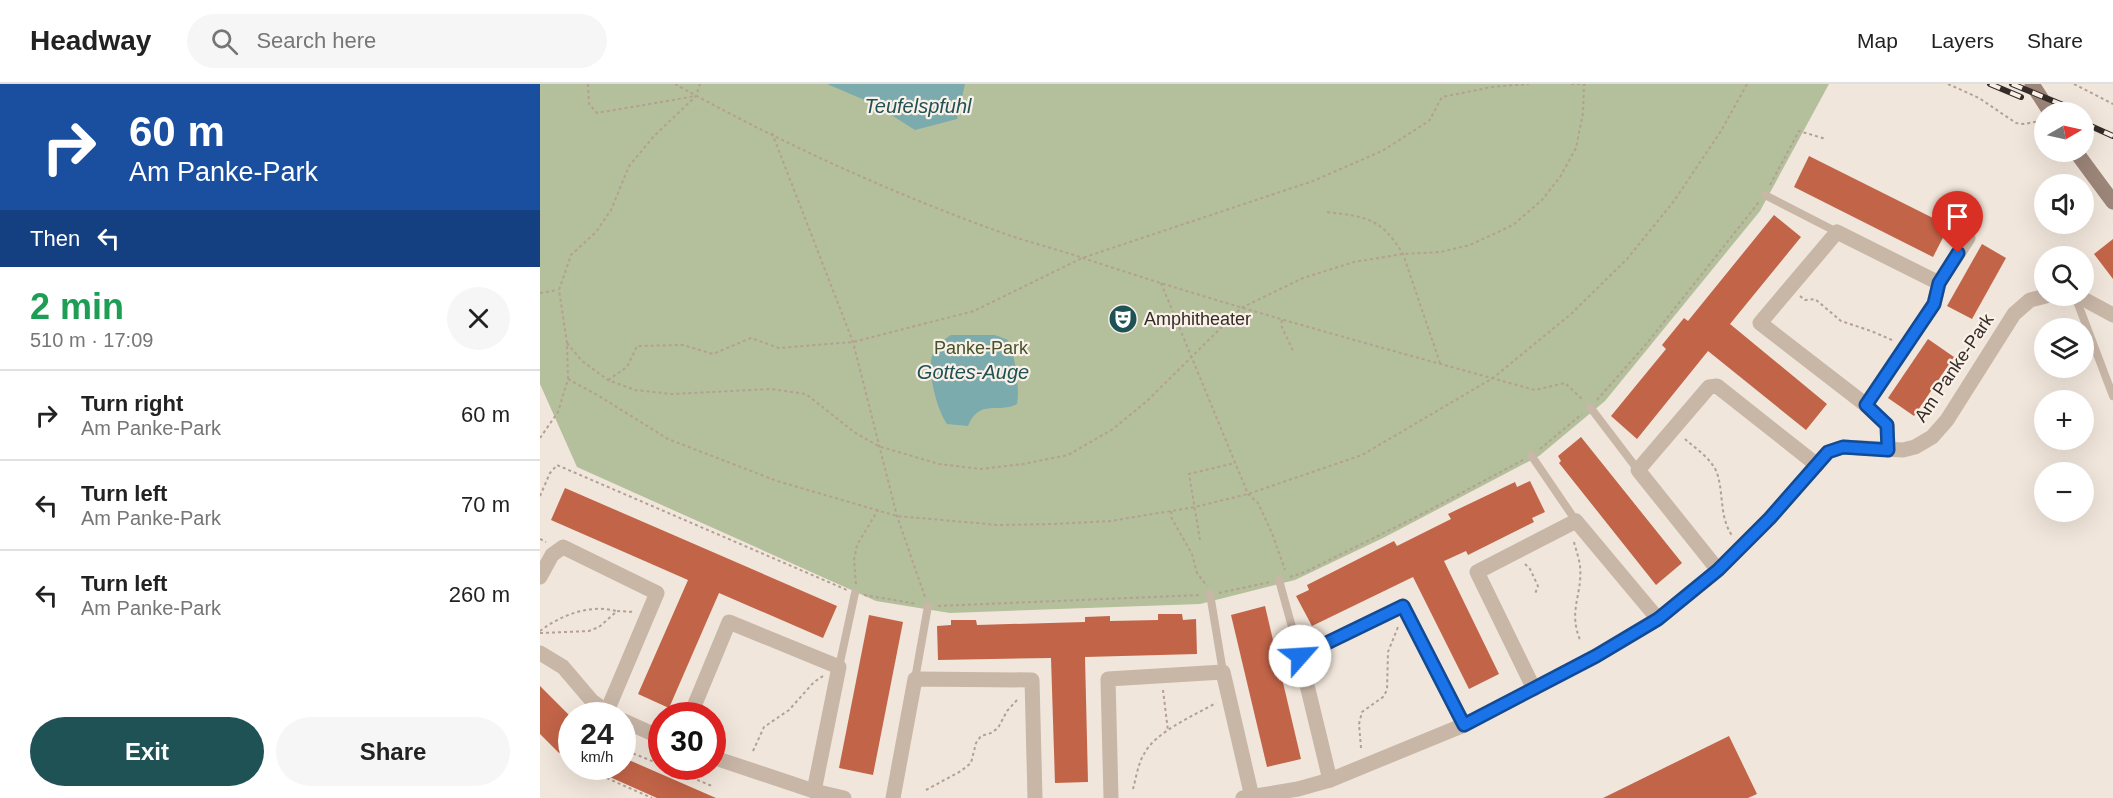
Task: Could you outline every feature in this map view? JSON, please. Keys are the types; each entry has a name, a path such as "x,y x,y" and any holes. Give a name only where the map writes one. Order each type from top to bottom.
{"street":[{"path":"2032,84 2040,102"},
{"path":"2083,162 2113,202"},
{"path":"1837,232 1939,283"},
{"name":"Am Panke-Park","path":"1837,232 1760,323 1866,405 1887,425 1888,450"},
{"path":"1866,405 1934,304 1939,283 1968,238"},
{"name":"Am Panke-Park","path":"1243,798 1298,789 1330,780 1464,725 1534,689 1658,619 1718,570 1770,518 1828,452 1843,447 1888,450 1915,447 1932,437 1947,420 2014,314 2034,299"},
{"path":"2094,305 2113,315"},
{"path":"1718,570 1638,470 1709,387 1718,386 1817,465"},
{"path":"1534,689 1477,572 1572,523 1658,619"},
{"path":"540,577 552,555 563,547 657,593 614,702"},
{"path":"1330,780 1300,656 1403,606 1464,725"},
{"path":"696,702 729,622 839,667 814,791"},
{"path":"540,653 563,667 594,702"},
{"path":"1111,798 1108,679 1224,672 1252,797"},
{"path":"893,798 915,680 1032,680 1035,798"},
{"path":"726,762 814,791 844,798"}],"lane":[{"path":"1765,195 1837,232"},
{"path":"2081,306 2113,396"},
{"path":"1590,407 1638,470"},
{"path":"1531,455 1572,523"},
{"path":"1280,580 1300,656"},
{"path":"839,667 855,593"},
{"path":"1210,594 1224,672"},
{"path":"915,680 928,606"}],"path":[{"path":"588,84 589,104 597,113 696,96"},
{"path":"675,84 863,177 998,232 1241,308 1534,390 1565,383 1590,407"},
{"path":"540,438 558,412 568,379 567,343 559,290 572,255 596,231 611,210 629,165 654,136 696,96 700,84"},
{"path":"608,380 627,367 637,346 683,345 713,354 751,338 779,348 853,342 974,311 1082,258 1313,180 1382,151 1429,121 1442,97 1492,87 1529,84"},
{"path":"567,343 582,362 608,380 634,390 672,394 771,389 806,394 854,432 878,446 939,464 981,469 1068,455 1113,429 1147,401 1241,308 1303,278 1354,262 1403,254 1440,252 1470,245 1514,225 1542,200 1560,177 1576,148 1583,113 1585,84 1571,84"},
{"path":"568,379 668,439 777,481 897,516 1009,525 1111,521 1195,507 1248,494 1362,455 1493,378 1571,314 1627,259 1674,201 1721,131 1747,84"},
{"path":"1948,84 1979,98 2016,123 2024,124 2034,119"},
{"path":"2074,84 2113,104"},
{"path":"540,496 550,473 557,465 855,593 928,606 1210,594 1280,580 1305,572 1410,520 1531,455 1590,407 1648,342 1765,195 1799,132 1826,139"},
{"path":"772,133 853,342 897,516 928,606"},
{"path":"1328,212 1362,217 1377,223 1394,239 1403,254 1440,364"},
{"path":"1161,283 1248,494 1258,503 1272,532 1286,569 1280,580"},
{"path":"540,293 559,290"},
{"path":"1805,300 1815,298 1841,321 1871,331 1904,349"},
{"path":"1282,320 1281,324 1294,353"},
{"path":"1673,429 1713,466 1721,490 1726,527 1737,541"},
{"path":"1200,540 1189,474 1235,463"},
{"path":"855,593 857,580 854,560 857,545 878,510"},
{"path":"1171,511 1172,519 1192,554 1197,573 1210,594"},
{"path":"1572,523 1580,565 1574,611 1581,642"},
{"path":"1518,551 1538,586 1535,594"},
{"path":"540,632 576,612 603,608 616,611 649,611"},
{"path":"540,632 589,631 599,627 616,611"},
{"path":"1361,748 1359,724 1362,712 1383,697 1387,690 1388,652 1399,624 1408,617"},
{"path":"753,751 764,727 789,710 814,682 839,667"},
{"path":"926,790 962,771 971,763 976,742 981,736 998,728 1007,711 1018,698 1022,680"},
{"path":"1163,690 1168,731"},
{"path":"1132,789 1144,754 1168,731 1229,695"},
{"path":"611,780 652,798"},
{"path":"697,780 712,786"}],"green space":[{"name":"Panke-Park","path":"540,84 1829,84 1760,211 1605,401 1539,456 1385,537 1295,580 1200,604 950,613 876,601 577,467 540,384"}],"water":[{"name":"Teufelspfuhl","path":"827,84 965,84 957,119 915,130 874,104"},
{"name":"Gottes-Auge","path":"951,335 995,335 1008,340 1016,372 1017,404 1010,407 984,409 973,417 968,426 947,424 936,399 931,367 934,351"}],"building":[{"path":"1809,156 1949,226 1933,257 1794,187"},
{"path":"1774,215 1801,237 1730,324 1827,404 1806,430 1708,351 1637,439 1611,416 1666,349 1662,345 1684,318 1688,321"},
{"path":"2113,239 2113,279 2094,254"},
{"path":"1982,244 2006,258 1972,319 1947,306"},
{"path":"1928,339 1954,357 1914,416 1888,398"},
{"path":"1581,437 1682,563 1656,585 1559,463 1561,461 1558,456"},
{"path":"1530,481 1545,512 1532,518 1534,522 1468,555 1466,551 1444,561 1499,674 1469,689 1413,577 1312,626 1296,596 1309,590 1307,585 1394,541 1397,546 1451,519 1448,514 1515,482 1517,487"},
{"path":"565,488 837,606 823,638 719,593 672,702 656,702 638,694 688,580 551,520"},
{"path":"1265,606 1301,759 1267,767 1231,615"},
{"path":"1158,614 1182,614 1183,620 1196,619 1197,654 1085,657 1088,782 1055,783 1051,658 938,660 937,626 951,625 951,620 976,620 977,625 1085,622 1085,617 1110,616 1110,621 1158,620"},
{"path":"869,615 903,622 873,775 839,768"},
{"path":"540,686 558,704 558,752 540,734"},
{"path":"1729,736 1757,794 1748,798 1603,798"},
{"path":"636,763 648,768 648,780 675,780 716,798 657,798 616,780 636,780"}],"railway":[{"path":"1990,84 2021,97"},
{"path":"2012,84 2056,102"},
{"path":"2094,127 2113,136"}],"place":[{"name":"Amphitheater","path":"1123,319"}],"route":[{"path":"1300,656 1403,606 1464,725 1596,656 1658,619 1718,570 1770,518 1828,452 1843,447 1888,450 1887,425 1866,405 1934,304 1939,283 1958,253"}]}
